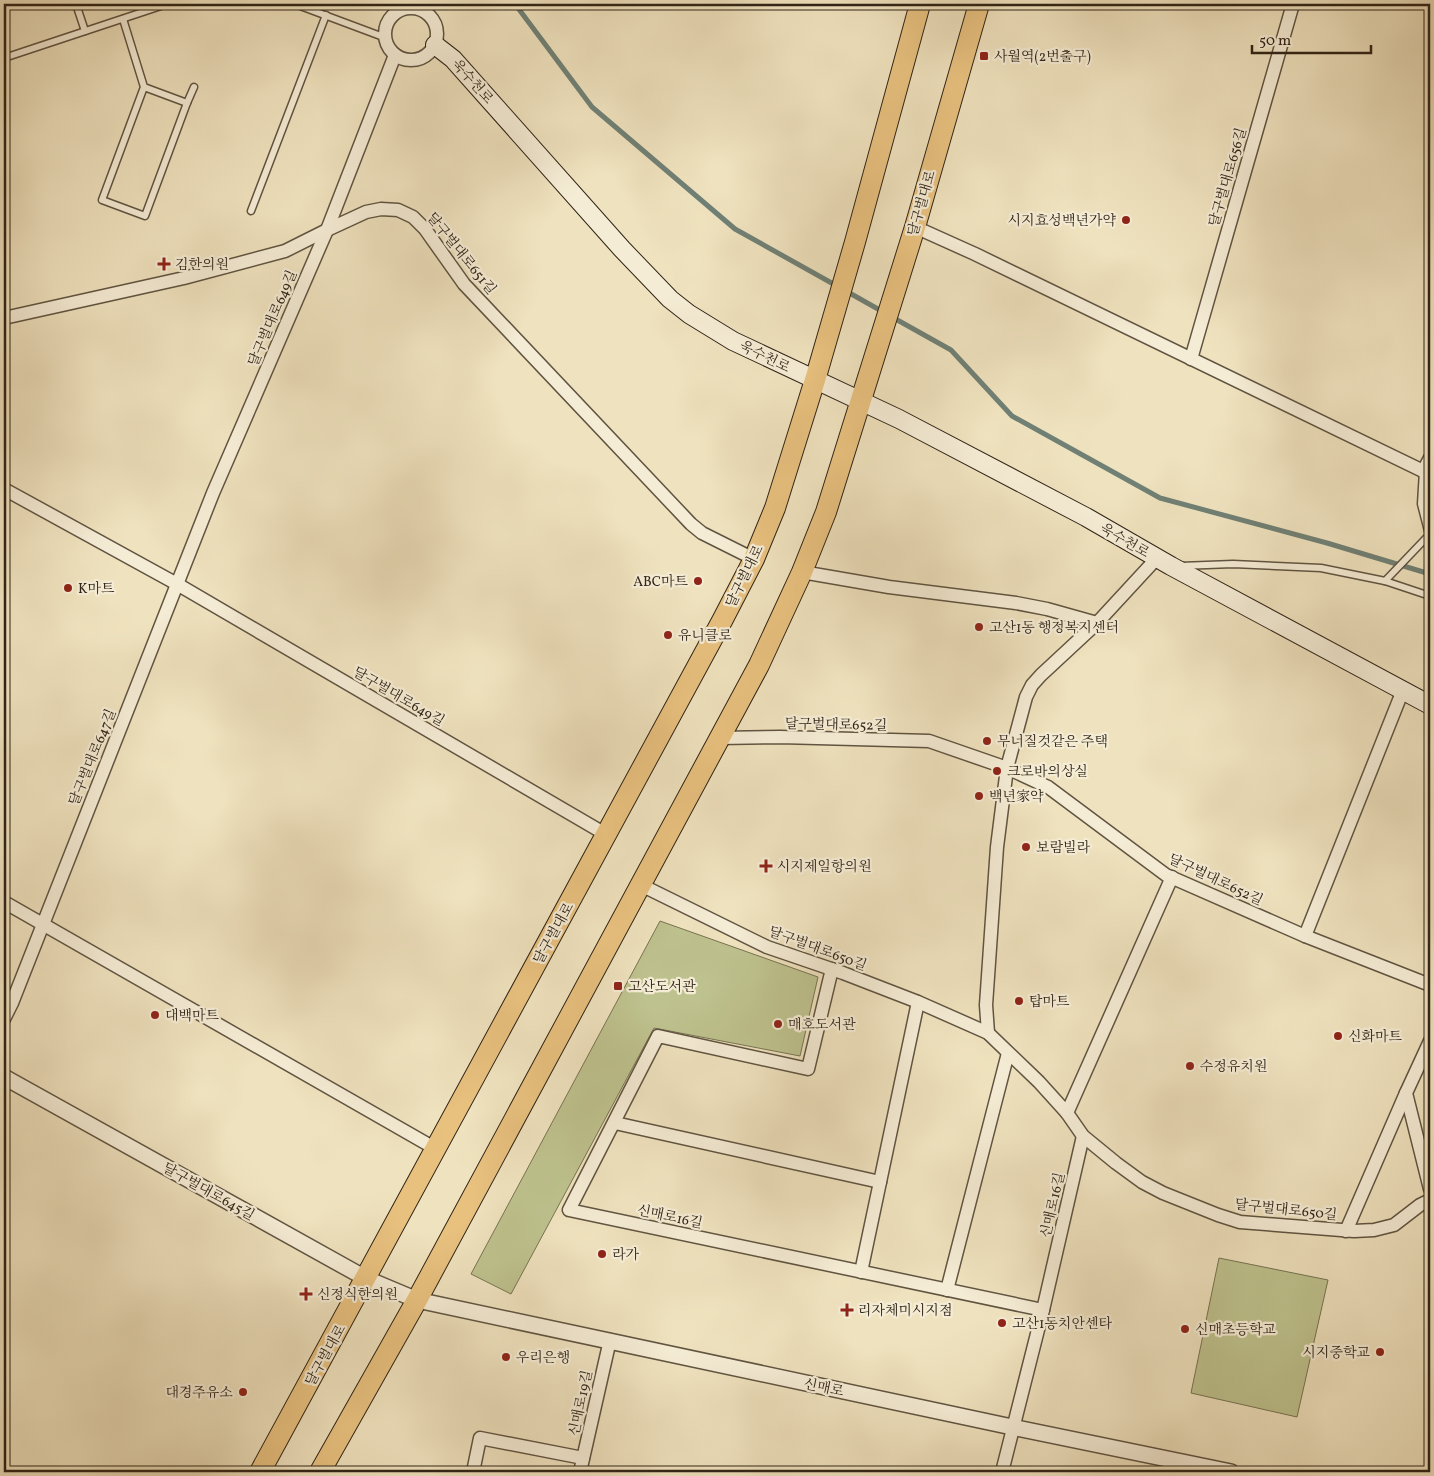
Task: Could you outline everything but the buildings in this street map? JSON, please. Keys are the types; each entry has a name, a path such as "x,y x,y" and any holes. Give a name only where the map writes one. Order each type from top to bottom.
{"main road":[{"name":"달구벌대로","path":"260,1472 367,1279 754,559 775,508 815,380 920,4"},
{"name":"달구벌대로","path":"320,1472 417,1300 759,665 802,572 826,512 861,402 915,227 979,4"},
{"name":"욱수천로","path":"435,45 453,59 622,249 670,299 689,314 733,341 899,419 1086,517 1164,562 1430,705"}],"street":[{"name":"달구벌대로656길","path":"1191,358 1293,4"},
{"path":"402,6 423,10 435,22 438,31 435,45 428,54 420,59 403,59 395,55 386,38 387,24 402,6"},
{"path":"327,230 395,55"},
{"name":"달구벌대로651길","path":"4,318 184,278 285,251 366,212 381,209 398,210 413,217 425,229 464,284 691,524 702,533 754,559"},
{"path":"915,227 1423,471 1430,458"},
{"name":"달구벌대로649길","path":"177,584 213,492 327,230"},
{"name":"달구벌대로649길","path":"4,489 177,584 607,834"},
{"path":"988,1033 986,1005 997,847 1007,768 1026,697 1032,684 1164,562"},
{"path":"802,572 890,587 1016,603 1047,609 1097,623"},
{"name":"달구벌대로647길","path":"4,1019 12,1003 177,584"},
{"path":"1305,936 1403,690"},
{"name":"달구벌대로652길","path":"719,738 780,737 929,741 1007,768 1048,787 1166,874 1305,936 1430,985"},
{"path":"1067,1113 1172,877"},
{"name":"달구벌대로650길","path":"640,884 767,947 832,969 918,1002 988,1033 1039,1082 1067,1113 1083,1136 1142,1182 1163,1193 1240,1222 1346,1231 1374,1230 1394,1224 1430,1200"},
{"path":"4,902 436,1149"},
{"name":"신매로16길","path":"832,969 808,1068 658,1036 569,1210 1043,1310"},
{"path":"861,1272 918,1002"},
{"path":"1346,1231 1430,1041"},
{"path":"947,1290 1008,1053"},
{"name":"달구벌대로645길","path":"4,1077 367,1279 417,1300"},
{"path":"1406,1093 1430,1189"},
{"path":"614,1123 880,1182"},
{"name":"신매로16길","path":"1002,1472 1043,1310 1083,1136"},
{"name":"신매로","path":"417,1300 1231,1472"},
{"name":"신매로19길","path":"580,1472 610,1340"},
{"path":"473,1472 480,1438 583,1458"}],"lane":[{"path":"76,4 85,31"},
{"path":"4,58 167,4"},
{"path":"295,4 386,38"},
{"path":"251,211 326,15"},
{"path":"123,19 144,87 102,200 145,216 194,87"},
{"path":"144,87 187,103"},
{"path":"1385,581 1429,536 1422,504 1423,471"},
{"path":"1164,562 1321,568 1385,581 1430,596"}],"green space":[{"path":"660,921 818,977 800,1056 654,1028 511,1294 471,1274"},
{"path":"1219,1258 1328,1280 1297,1417 1191,1393"}],"waterway":[{"path":"515,4 592,107 735,229 837,286"},
{"path":"846,291 885,313"},
{"path":"892,317 951,350 1012,416 1160,498 1327,543 1430,574"}],"place":[{"name":"사월역(2번출구)","path":"984,56"},
{"name":"시지효성백년가약","path":"1126,220"},
{"name":"김한의원","path":"164,264"},
{"name":"ABC마트","path":"698,581"},
{"name":"K마트","path":"68,588"},
{"name":"고산1동 행정복지센터","path":"979,627"},
{"name":"유니클로","path":"668,635"},
{"name":"무너질것같은 주택","path":"987,741"},
{"name":"크로바의상실","path":"997,771"},
{"name":"백년家약","path":"979,796"},
{"name":"보람빌라","path":"1026,847"},
{"name":"시지제일항의원","path":"766,866"},
{"name":"고산도서관","path":"618,986"},
{"name":"탑마트","path":"1019,1001"},
{"name":"대백마트","path":"155,1015"},
{"name":"매호도서관","path":"778,1024"},
{"name":"신화마트","path":"1338,1036"},
{"name":"수정유치원","path":"1190,1066"},
{"name":"라가","path":"602,1254"},
{"name":"신정식한의원","path":"306,1294"},
{"name":"리자체미시지점","path":"847,1310"},
{"name":"고산1동치안센타","path":"1002,1323"},
{"name":"신매초등학교","path":"1185,1329"},
{"name":"시지중학교","path":"1380,1352"},
{"name":"우리은행","path":"506,1357"},
{"name":"대경주유소","path":"243,1392"}]}
